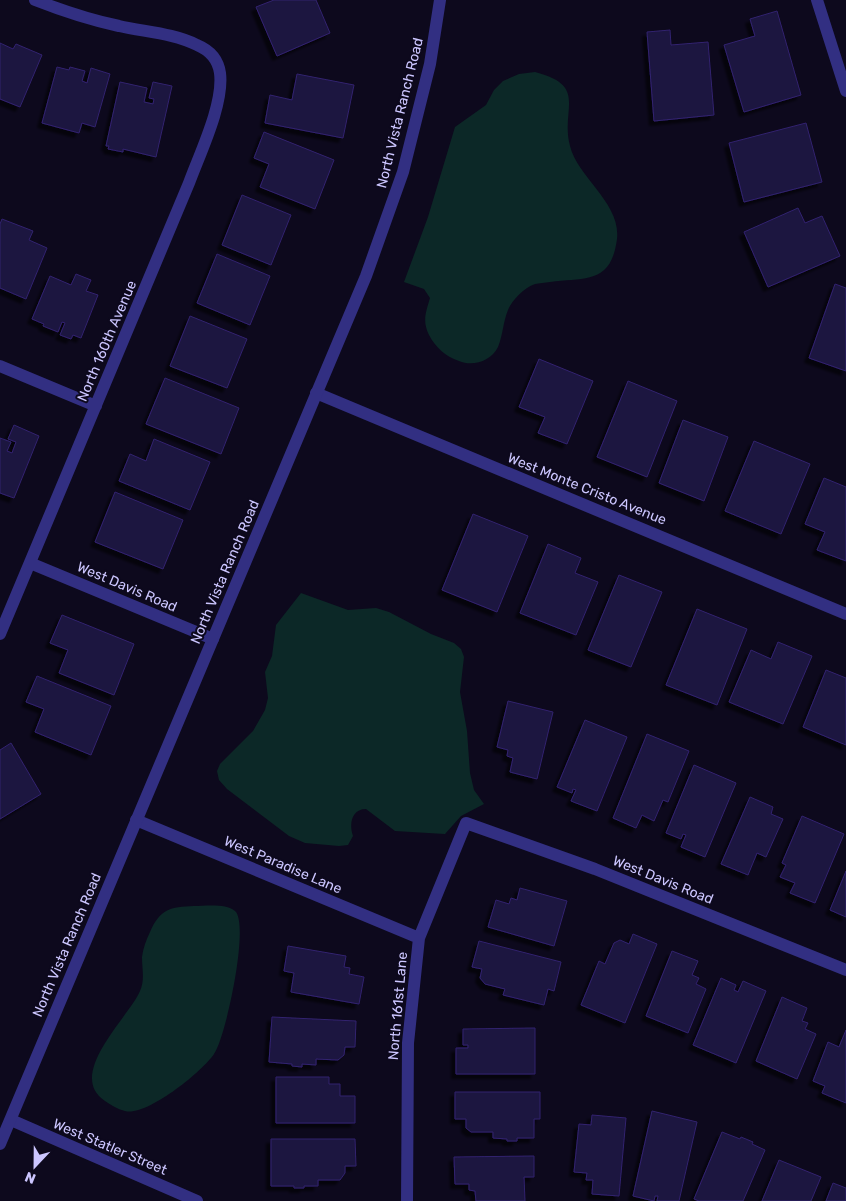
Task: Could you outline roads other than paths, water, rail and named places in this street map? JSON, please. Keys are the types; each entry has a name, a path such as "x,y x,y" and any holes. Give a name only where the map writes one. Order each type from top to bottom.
{"street":[{"name":"North 160th Avenue","path":"0,634 189,182 213,117 220,90 220,72 214,56 198,45 180,38 87,18 35,0"},
{"name":"North Vista Ranch Road","path":"0,1144 366,276 403,172 430,64 440,0"},
{"path":"817,0 846,91"},
{"path":"0,366 96,406"},
{"name":"West Monte Cristo Avenue","path":"316,393 846,614"},
{"name":"West Davis Road","path":"30,563 213,639"},
{"name":"West Paradise Lane","path":"136,820 419,938"},
{"name":"West Davis Road","path":"466,823 595,869 846,970"},
{"name":"North 161st Lane","path":"407,1201 408,1043 419,938 466,823"},
{"name":"West Statler Street","path":"11,1120 197,1201"}]}
